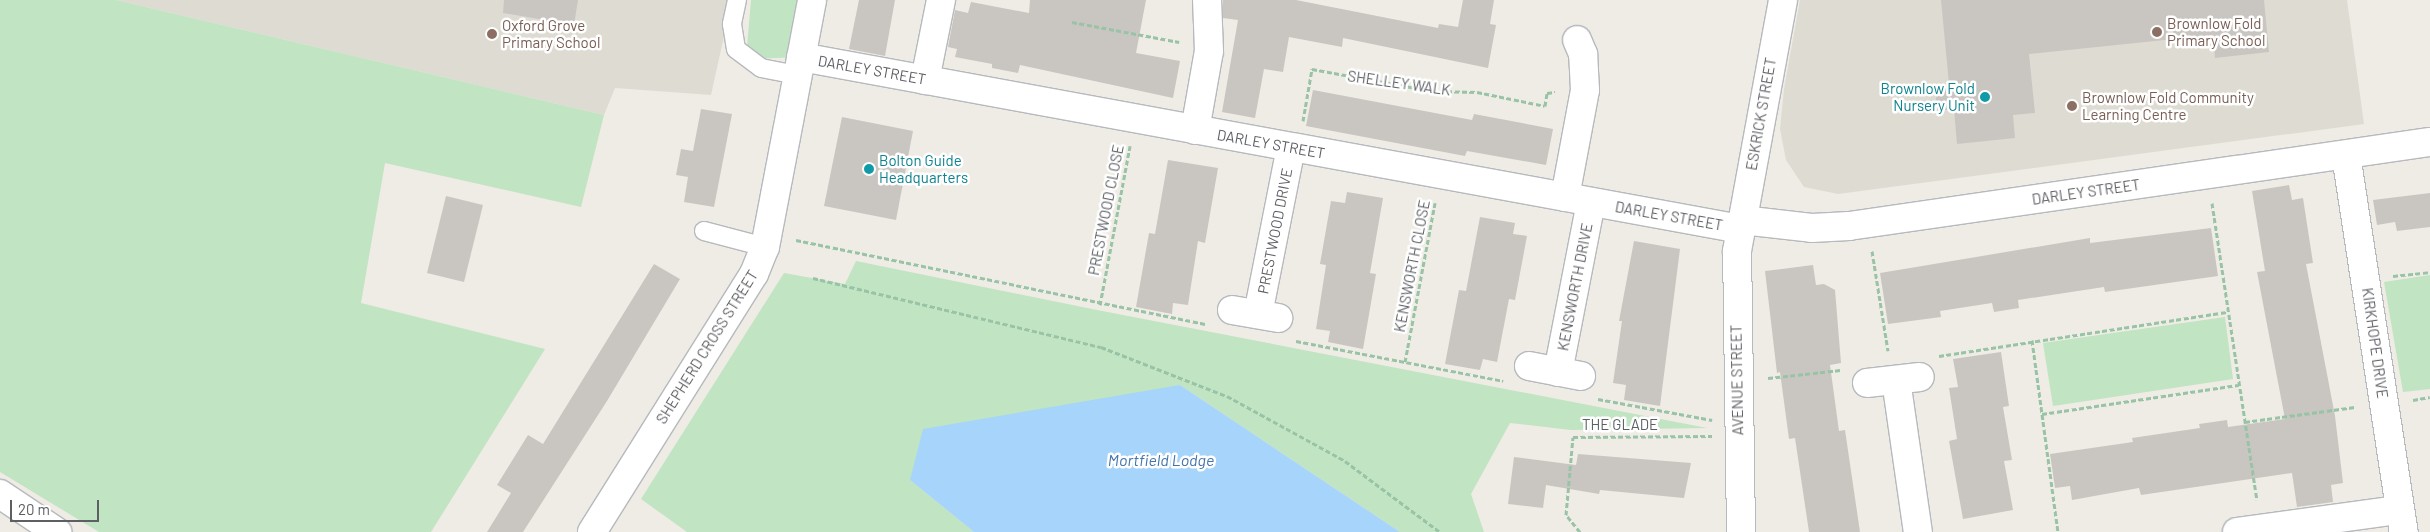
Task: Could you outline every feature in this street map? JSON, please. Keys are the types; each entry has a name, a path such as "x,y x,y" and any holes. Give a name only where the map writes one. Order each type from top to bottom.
{"street":[{"name":"SHEPHERD CROSS STREET","path":"592,532 754,274 767,240 812,0"},
{"path":"925,80 941,0"},
{"path":"1195,130 1209,47 1207,0"},
{"name":"ESKRICK STREET","path":"1741,224 1783,0"},
{"path":"1577,40 1583,54 1585,90 1578,199"},
{"name":"DARLEY STREET","path":"800,66 925,80 1578,199 1741,224 1812,228 1868,224 2430,142"},
{"name":"PRESTWOOD DRIVE","path":"1246,317 1294,148"},
{"name":"KIRKHOPE DRIVE","path":"2346,154 2401,521"},
{"name":"KENSWORTH DRIVE","path":"1520,374 1576,382 1578,199"},
{"name":"AVENUE STREET","path":"1741,224 1735,278 1741,532"},
{"path":"1859,376 1915,372 1918,532"},
{"path":"1,496 57,532"},
{"path":"2249,531 2401,521"}],"lane":[{"path":"737,0 732,24 736,49 761,68 800,66"},
{"path":"704,231 767,240"}],"path":[{"path":"1072,22 1209,47"},
{"name":"SHELLEY WALK","path":"1294,148 1312,69 1432,90 1477,92 1545,106 1547,93 1585,90"},
{"name":"PRESTWOOD CLOSE","path":"1100,305 1135,119"},
{"name":"KENSWORTH CLOSE","path":"1405,362 1440,174"},
{"path":"2207,174 2238,385 2246,422 2249,531"},
{"path":"1868,224 1915,372 2032,340 2228,312"},
{"path":"767,240 1100,305 1246,317"},
{"path":"2366,280 2430,272"},
{"path":"813,278 1101,347 1226,396 1345,461 1440,532"},
{"path":"1293,340 1405,362 1520,374"},
{"path":"2032,340 2058,532"},
{"path":"1736,381 1859,376"},
{"path":"1576,382 1738,428"},
{"path":"2042,414 2238,385"},
{"path":"2246,422 2383,404"},
{"name":"THE GLADE","path":"1580,532 1566,515 1573,437 1738,428"}],"shaded area":[{"name":"Oxford Grove Primary School","path":"116,0 732,0 711,95 615,88 604,115"},
{"name":"Brownlow Fold Community Learning Centre","path":"1800,0 2347,0 2364,124 1838,194 1804,187 1786,160 1780,129 1784,89"}],"green space":[{"path":"0,0 116,0 604,115 581,207 385,163 361,303 545,349 431,532 99,532 0,472"},
{"path":"751,0 812,0 801,57 746,59"},
{"path":"856,261 1097,310 1707,428 1571,430 1510,423 1471,494 1484,532 1400,532 1180,385 910,480 974,532 687,532 641,499 784,273 845,284"},
{"path":"2430,275 2430,389 2403,392 2384,282"},
{"path":"2225,317 2233,379 2053,406 2043,343"}],"water":[{"name":"Mortfield Lodge","path":"1180,385 1400,532 974,532 910,480 923,429"}],"building":[{"path":"504,0 578,0 574,25 503,13"},
{"path":"859,0 895,0 885,56 849,49"},
{"path":"1030,0 1146,0 1136,53 1180,61 1173,98 1020,65 1018,73 992,68 992,64 955,57 957,49 948,47 955,10 968,13 971,2 1029,13"},
{"path":"1223,0 1296,0 1438,28 1439,24 1458,27 1463,0 1494,0 1490,24 1496,25 1488,68 1343,38 1342,47 1289,37 1283,72 1264,69 1255,118 1222,112 1238,20 1223,18"},
{"path":"1941,0 2264,0 2269,52 2215,58 2213,35 2029,54 2035,113 2013,115 2015,138 1957,144 1954,109 1937,111 1935,85 1949,84"},
{"path":"1313,90 1472,120 1474,114 1553,129 1546,165 1467,151 1465,156 1306,126"},
{"path":"701,109 732,114 714,207 684,202 688,177 676,175 681,149 693,151"},
{"name":"Bolton Guide Headquarters","path":"842,117 913,131 896,220 824,206"},
{"path":"1168,160 1218,168 1205,243 1198,241 1188,305 1173,303 1172,314 1136,307 1149,233 1155,234"},
{"path":"2289,185 2292,200 2303,198 2313,263 2306,264 2335,416 2343,483 2331,485 2333,502 2297,507 2292,473 2141,495 2139,488 2072,500 2070,486 2055,488 2050,454 2133,442 2132,438 2200,428 2199,424 2227,420 2228,427 2285,419 2257,272 2265,271 2252,191"},
{"path":"1347,192 1383,198 1370,273 1376,274 1363,349 1328,342 1330,331 1316,329 1326,265 1320,264 1331,201 1345,203"},
{"path":"2430,193 2430,227 2397,231 2395,222 2377,225 2373,200"},
{"path":"446,196 483,205 464,282 427,273"},
{"path":"1480,217 1515,223 1513,234 1527,236 1515,300 1509,299 1497,362 1483,359 1480,370 1445,364 1459,290 1466,291"},
{"path":"2211,228 2218,276 2105,292 2104,287 2018,300 2019,308 1994,312 1992,303 1940,311 1941,317 1888,324 1880,273 2090,238 2090,243"},
{"path":"1634,241 1680,249 1660,406 1624,400 1626,385 1613,383 1622,321 1619,321"},
{"path":"654,264 680,279 607,401 523,532 487,532 511,493 497,485 528,435 543,444"},
{"path":"1813,265 1816,285 1824,284 1835,290 1841,363 1830,365 1839,431 1845,430 1860,532 1809,532 1795,438 1789,439 1780,372 1777,373 1765,271"},
{"path":"2001,352 2009,406 2003,407 2012,460 2004,461 2013,510 1963,519 1949,441 1957,439 1949,388 1958,387 1953,359"},
{"path":"1578,454 1691,463 1684,498 1600,490 1599,494 1546,485 1543,508 1508,504 1514,457 1576,465"}],"place":[{"name":"Brownlow Fold Primary School","path":"2157,32"},
{"name":"Oxford Grove Primary School","path":"492,34"},
{"name":"Brownlow Fold Nursery Unit","path":"1985,97"},
{"name":"Brownlow Fold Community Learning Centre","path":"2072,106"},
{"name":"Bolton Guide Headquarters","path":"869,169"}]}
